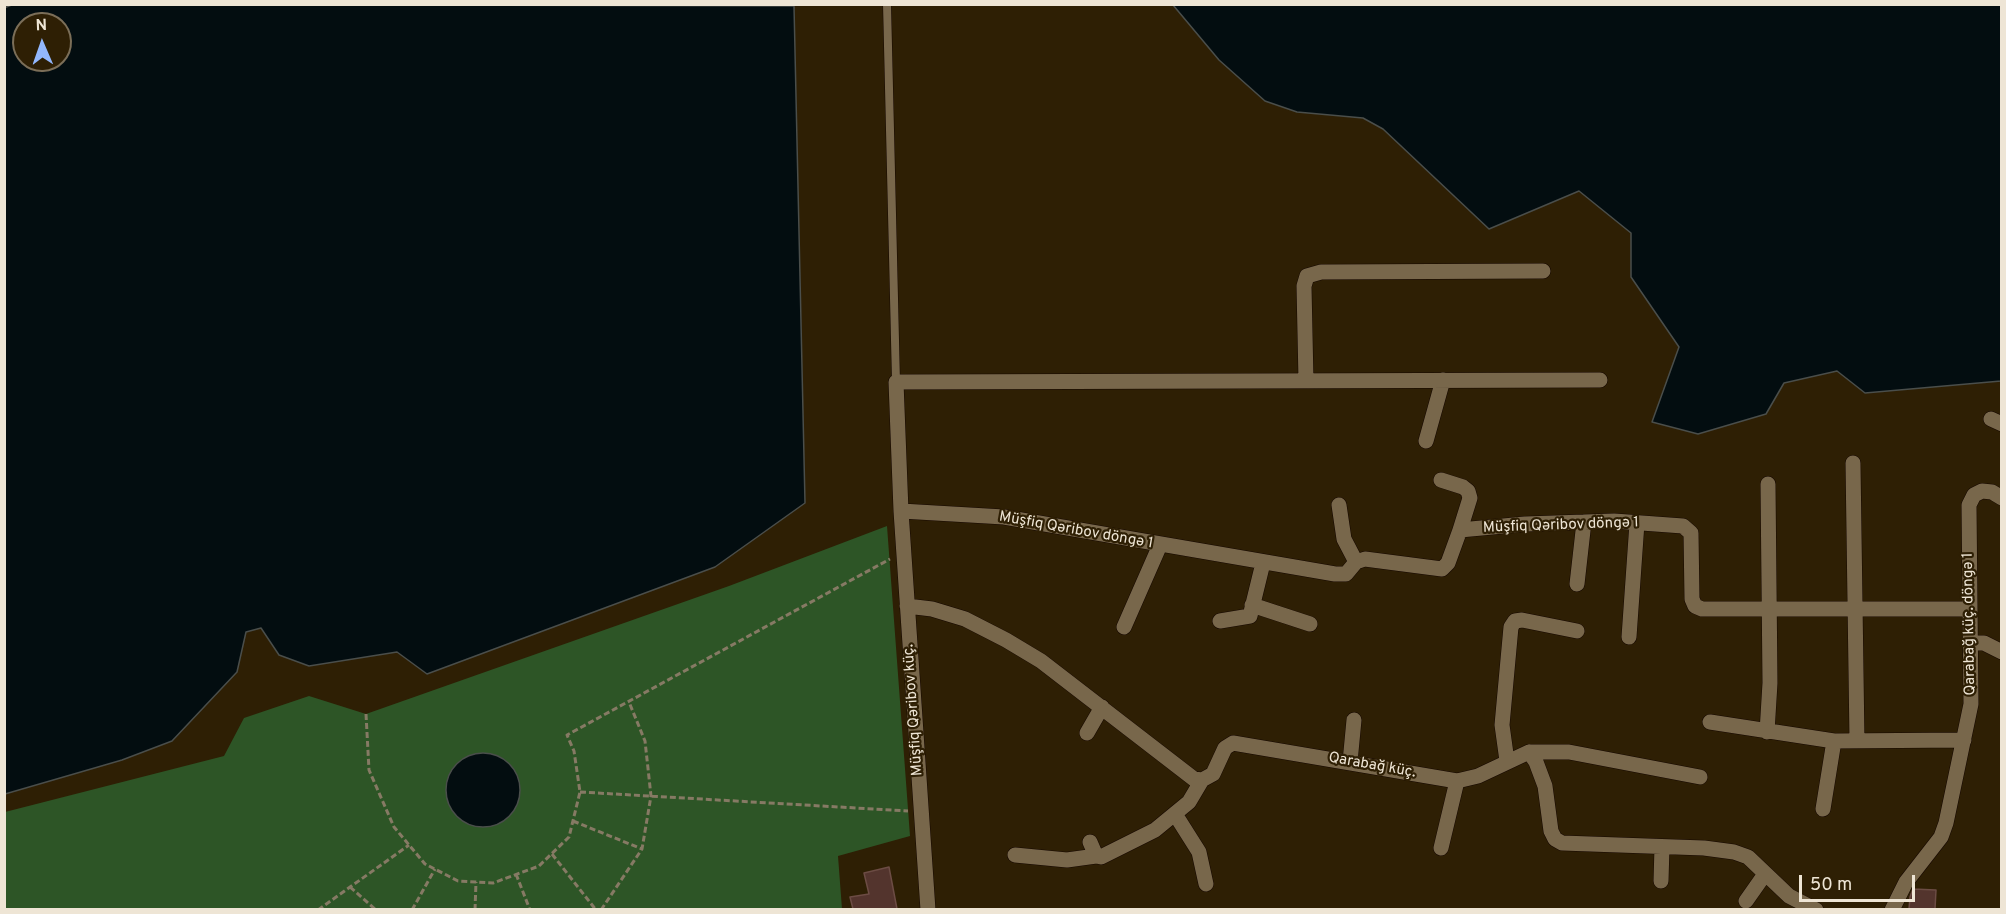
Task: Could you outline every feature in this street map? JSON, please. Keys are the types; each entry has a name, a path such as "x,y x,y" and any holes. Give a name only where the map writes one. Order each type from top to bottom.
{"street":[{"path":"1306,381 1304,286 1308,276 1321,272 1543,271"},
{"path":"896,382 1600,380"},
{"path":"1426,441 1443,381"},
{"name":"Müşfiq Qəribov küç.","path":"896,382 901,511 928,909"},
{"path":"1853,463 1857,741"},
{"path":"1441,480 1463,487 1468,491 1470,498 1460,530"},
{"path":"1767,732 1770,610 1768,484"},
{"name":"Qarabağ küç. döngə 1","path":"1892,909 1906,882 1941,837 1971,704 1969,505 1974,495 1982,491 1992,492 2001,498"},
{"path":"1340,505 1344,539 1356,562"},
{"name":"Müşfiq Qəribov döngə 1","path":"901,511 1004,517 1335,574 1346,574 1356,562 1365,559 1442,570 1448,563 1460,530 1525,524 1584,522 1683,526 1689,528 1691,533 1692,598 1695,606 1702,609 1970,609"},
{"path":"1577,584 1584,522"},
{"path":"1629,637 1637,523"},
{"path":"1124,627 1160,545"},
{"path":"1220,621 1244,619 1250,616 1263,563"},
{"path":"1252,605 1310,624"},
{"path":"907,606 932,609 965,619 1006,640 1041,661 1187,774 1202,780 1189,802 1155,830 1101,857 1093,849 1067,860 1015,855"},
{"path":"1507,761 1502,725 1510,627 1515,621 1522,620 1577,631"},
{"path":"1971,643 1984,643 2001,652"},
{"path":"1087,733 1102,707"},
{"path":"1350,762 1354,720"},
{"path":"1710,722 1834,741 1964,740"},
{"path":"1823,809 1834,741"},
{"name":"Qarabağ küç.","path":"1202,780 1213,774 1226,748 1233,743 1457,781 1478,776 1529,752"},
{"path":"1700,777 1569,752 1529,752 1542,777 1551,831 1562,843 1734,852 1748,857 1789,896 1816,909"},
{"path":"1441,848 1457,781"},
{"path":"1175,814 1199,852 1206,884"},
{"path":"1661,880 1662,847"},
{"path":"1746,901 1765,874"}],"lane":[{"path":"887,4 896,382"}],"path":[{"path":"366,714 369,770 394,827 425,864 458,881 492,882 539,866 569,837 580,792 574,752 567,735 890,559"},
{"path":"602,909 642,849 651,796 645,741 629,702"},
{"path":"580,792 908,811"},
{"path":"573,821 642,849"},
{"path":"318,909 409,845"},
{"path":"552,854 596,909"},
{"path":"412,909 435,869"},
{"path":"516,874 530,909"},
{"path":"475,909 476,882"},
{"path":"350,887 376,909"}],"green space":[{"path":"887,526 910,836 838,856 842,909 5,910 5,812 224,756 244,718 309,696 366,714 729,586"}],"shaded area":[{"path":"14,4 794,6 805,503 715,567 427,674 397,652 309,666 279,655 261,628 246,632 237,672 172,741 122,760 5,794 4,8"},
{"path":"1173,5 2001,5 2001,381 1865,393 1837,371 1784,383 1766,414 1698,434 1652,422 1679,347 1631,277 1631,233 1579,191 1489,229 1383,129 1363,118 1297,112 1265,101 1219,60"},
{"path":"476,753 490,753 504,759 514,769 520,783 520,797 514,811 504,821 490,827 476,827 462,821 452,811 446,797 446,783 452,769 462,759"}],"building":[{"path":"889,867 897,909 853,909 850,897 869,894 864,873"},
{"path":"1913,889 1936,890 1935,909 1909,909"}]}
